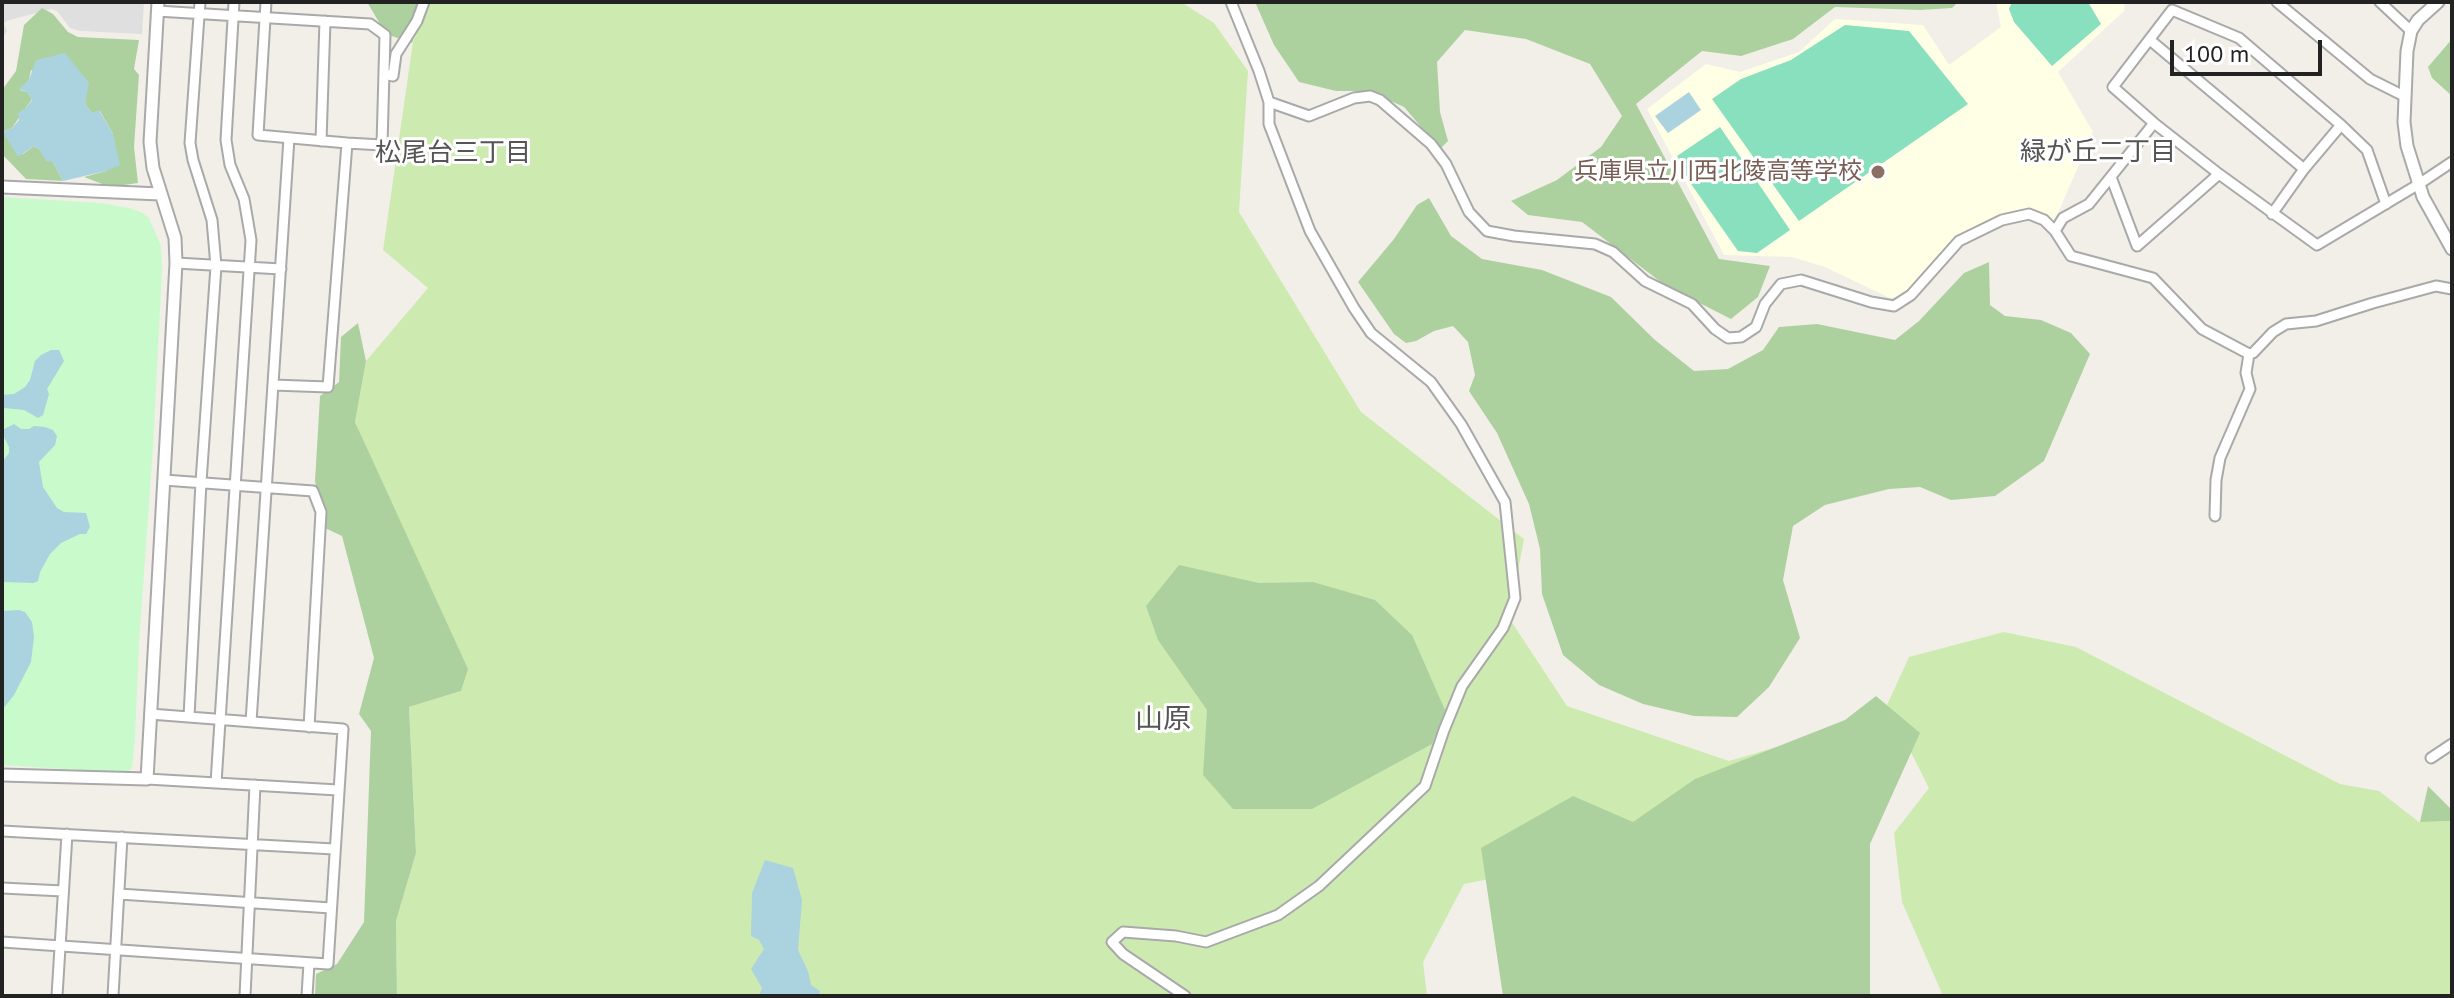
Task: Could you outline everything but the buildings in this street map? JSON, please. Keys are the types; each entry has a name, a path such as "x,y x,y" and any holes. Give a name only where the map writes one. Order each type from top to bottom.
{"street":[{"path":"189,717 216,266 212,220 190,143 200,2"},
{"path":"216,783 251,240 244,199 230,165 226,140 234,2"},
{"path":"147,779 176,263 175,238 153,168 150,142 158,7 199,14 265,17 370,24 385,35 382,145 258,135 265,17 266,2"},
{"path":"384,74 393,76 396,54 417,21 424,2"},
{"path":"1185,996 1123,954 1112,942 1123,932 1206,942 1278,915 1319,886 1425,786 1462,686 1503,628 1515,598 1505,502 1461,424 1431,382 1371,333 1310,231 1269,124 1269,102 1259,71 1231,2"},
{"path":"2277,2 2370,79 2404,96"},
{"path":"2380,2 2411,31"},
{"path":"2438,2 2411,31 2404,96 2407,146 2423,197 2452,249"},
{"path":"2386,204 2367,150 2239,38 2172,10 2113,87 2219,174 2317,245 2386,204 2419,184 2452,162"},
{"path":"321,141 325,21"},
{"path":"2150,40 2304,169"},
{"path":"1269,102 1309,116 1354,98 1370,96 1380,100 1431,144 1446,164 1469,212 1487,231 1595,244 1613,252 1645,281 1692,304 1728,338 1741,337 1756,327 1765,304 1781,284 1801,280 1894,306 1911,295 1959,241 2002,220 2029,214 2039,216 2055,231 2071,256 2153,278 2202,329 2249,354"},
{"path":"2055,231 2063,218 2089,204 2154,123"},
{"path":"2272,214 2341,125"},
{"path":"251,722 289,138"},
{"path":"273,385 328,387 347,143"},
{"path":"2111,177 2137,246 2219,174"},
{"path":"2,187 160,194"},
{"path":"176,263 281,269"},
{"path":"2249,354 2286,324 2316,321 2436,286 2452,289"},
{"path":"2215,516 2220,458 2250,389 2246,373 2249,354"},
{"path":"164,480 313,491 321,512 309,727"},
{"path":"2,942 328,964 343,729 150,714"},
{"path":"2431,758 2452,744"},
{"path":"2,775 147,779 338,790"},
{"path":"245,996 255,785"},
{"path":"2,831 334,849"},
{"path":"57,996 67,834"},
{"path":"113,996 122,837"},
{"path":"2,888 63,891"},
{"path":"119,894 331,908"},
{"path":"307,996 309,963"}],"shaded area":[{"path":"2,2 144,2 142,34 80,31 70,28 57,11 51,9 6,21 7,31 2,39"},
{"name":"兵庫県立川西北陵高等学校","path":"1996,2 2125,2 2124,11 2058,72 2093,132 2054,222 2038,211 2017,211 1962,235 1906,296 1890,298 1825,267 1792,257 1724,255 1647,109 1706,64 1740,72 1799,52 1835,19 1923,25 1949,65 2001,27"}],"green space":[{"path":"367,2 426,2 412,43 386,34"},
{"path":"428,2 1181,2 1214,23 1248,71 1239,212 1361,412 1524,539 1509,618 1567,706 1729,761 1804,739 1572,863 1464,884 1423,962 1427,996 397,996 396,921 416,853 409,707 461,691 355,421 366,361 428,288 383,250 413,42"},
{"path":"1255,2 1958,2 1952,8 1920,10 1835,7 1793,39 1741,56 1702,51 1636,104 1719,259 1770,266 1758,297 1731,319 1666,286 1582,222 1528,215 1511,201 1557,180 1601,147 1622,116 1590,64 1526,39 1465,30 1437,62 1440,112 1448,141 1440,149 1404,107 1369,91 1336,91 1299,82 1274,45"},
{"path":"2012,2 2088,2 2101,24 2052,66 2014,22 2009,9"},
{"path":"42,8 78,37 139,40 134,69 139,75 134,147 138,183 110,187 84,177 106,171 113,134 100,111 92,113 85,104 86,94 31,70 29,80 20,90 27,92 32,99 12,128 3,132 23,154 34,146 39,149 53,162 63,181 26,179 2,154 2,90 16,71 24,25"},
{"path":"1845,25 1909,31 1968,104 1799,221 1712,99 1741,79 1791,60"},
{"path":"2452,39 2452,96 2432,78 2428,67"},
{"path":"1720,127 1790,230 1757,253 1738,251 1689,181 1677,156"},
{"path":"2,197 101,203 129,208 149,218 161,246 153,447 135,736 132,768 126,773 2,765"},
{"path":"1429,198 1451,236 1482,259 1542,270 1611,297 1655,340 1694,371 1728,369 1763,350 1779,327 1817,324 1895,340 1919,321 1964,273 1989,262 1990,305 2005,316 2041,320 2071,333 2090,354 2044,461 1995,496 1951,500 1920,487 1889,489 1825,505 1793,526 1783,580 1800,638 1769,687 1737,717 1694,716 1643,704 1599,685 1563,655 1542,594 1540,549 1529,504 1497,433 1469,391 1475,375 1468,342 1453,326 1406,343 1394,334 1358,282 1394,239 1417,205"},
{"path":"358,323 366,361 355,422 468,669 461,691 409,707 416,853 396,921 397,996 315,996 316,974 337,964 364,922 371,731 359,714 374,658 342,536 325,528 315,481 320,396 339,382 341,337"},
{"path":"1179,565 1259,583 1313,582 1375,600 1412,635 1445,710 1432,744 1312,809 1233,809 1203,775 1207,710 1158,640 1146,606"},
{"path":"2004,632 2076,647 2340,784 2379,791 2419,822 2452,821 2452,996 1943,996 1902,902 1894,833 1929,788 1887,705 1909,657"},
{"path":"1876,696 1920,733 1870,844 1870,996 1503,996 1481,848 1573,796 1633,822 1695,779 1845,720"},
{"path":"2428,786 2452,810 2452,821 2420,822"}],"water":[{"path":"65,53 89,83 85,104 92,113 99,110 113,134 120,165 63,181 53,162 46,161 34,146 18,157 3,132 12,128 19,120 18,113 32,100 27,92 19,89 29,80 36,60"},
{"path":"1689,92 1701,110 1668,133 1655,116"},
{"path":"51,350 59,350 64,361 47,389 49,394 43,415 38,418 24,410 4,408 2,395 14,394 25,387 35,361"},
{"path":"14,424 21,429 34,426 53,430 57,436 55,445 39,462 43,487 57,508 64,512 86,513 90,527 86,534 61,543 50,554 38,581 34,583 2,582 2,462 9,453 9,447 2,430"},
{"path":"2,611 25,612 32,622 31,662 14,695 2,710"},
{"path":"765,860 793,868 802,900 798,950 811,985 820,991 819,996 759,996 762,988 751,969 764,949 759,940 751,936 752,893"}],"place":[{"name":"兵庫県立川西北陵高等学校","path":"1878,172"}],"district":[{"name":"緑が丘二丁目","path":"2098,153"},
{"name":"松尾台三丁目","path":"453,154"},
{"name":"山原","path":"1163,720"}]}
